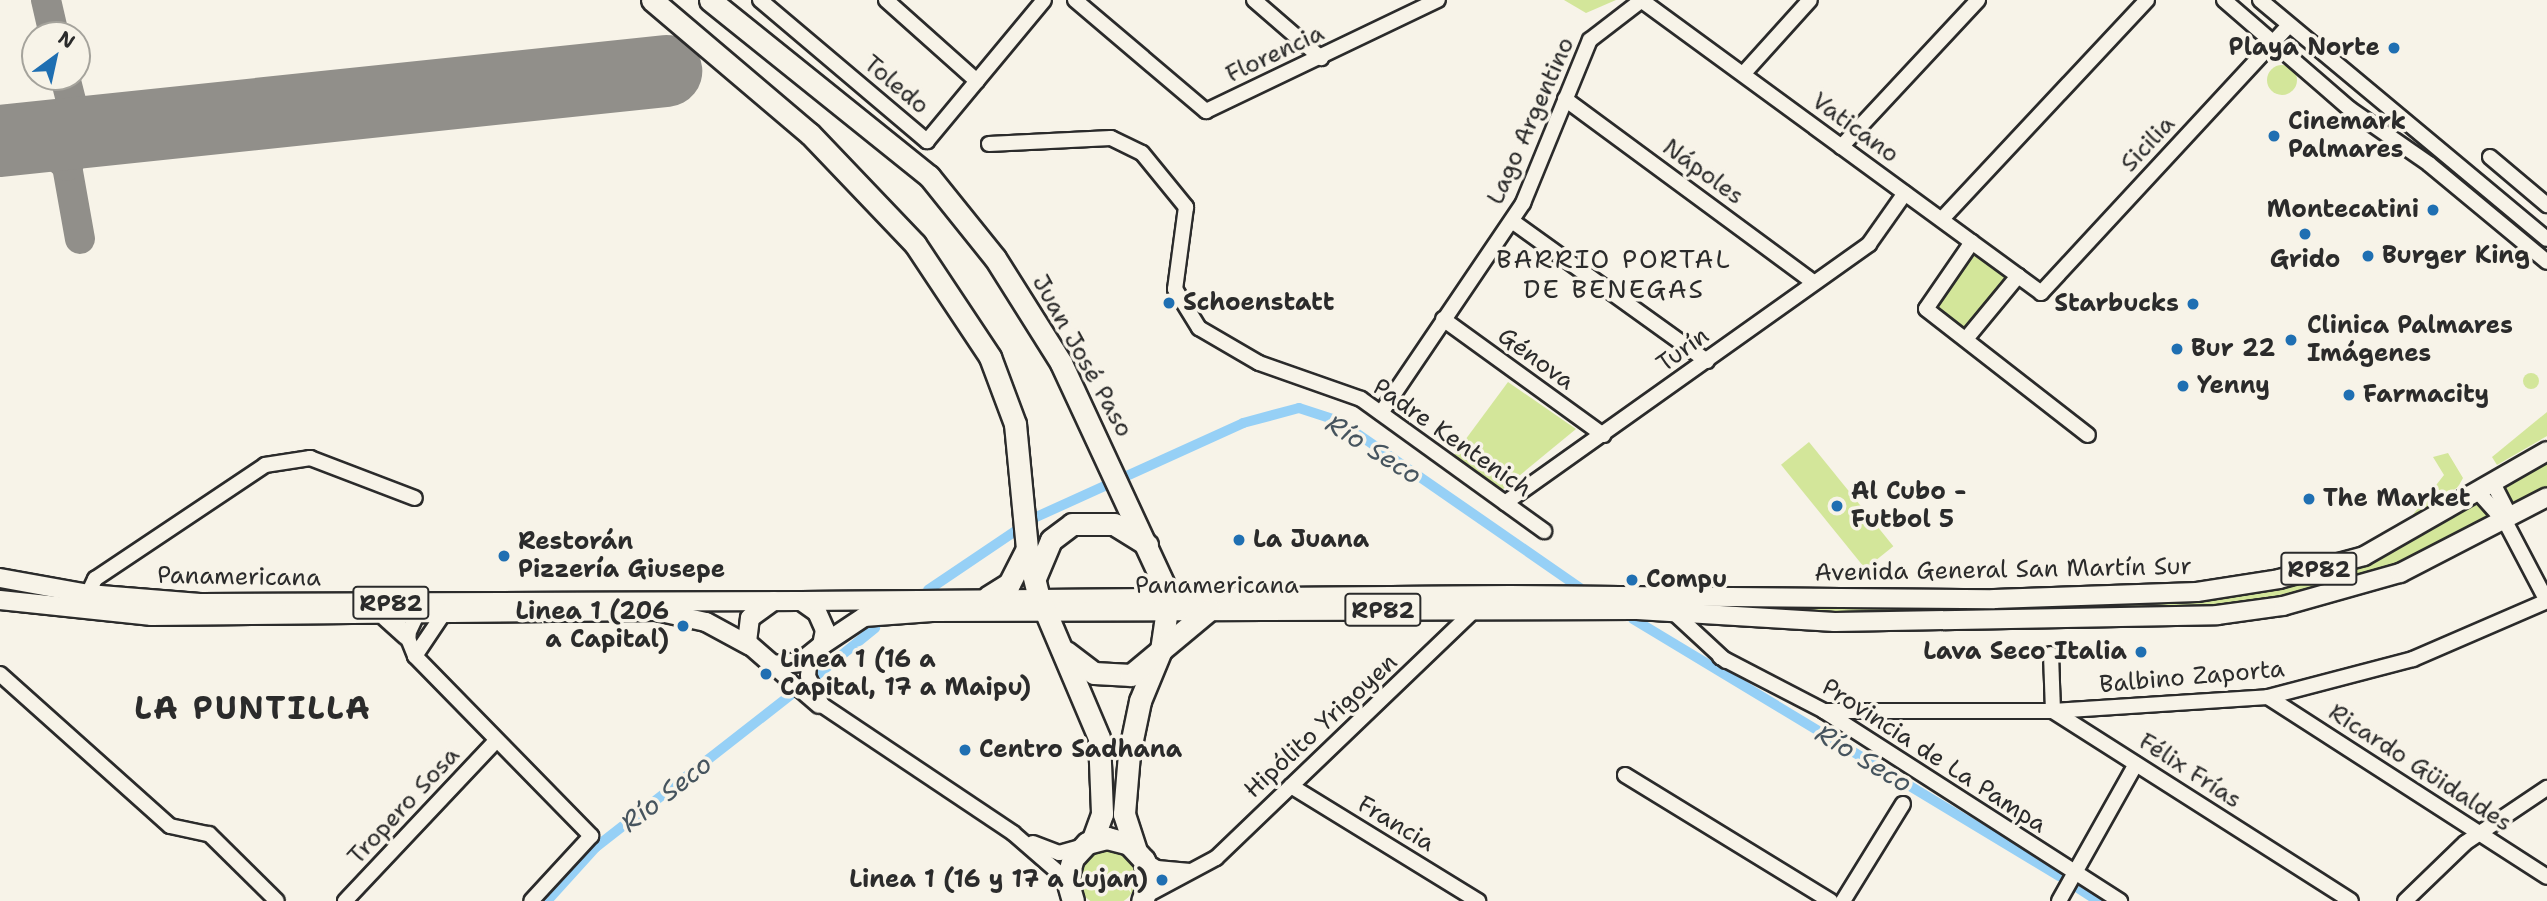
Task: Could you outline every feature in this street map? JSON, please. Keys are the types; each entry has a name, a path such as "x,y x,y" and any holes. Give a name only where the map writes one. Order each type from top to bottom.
{"highway":[{"path":"652,0 810,134 942,277 990,357 1015,424 1027,549 1039,596 1099,738 1102,814 1067,880 1073,901"},
{"name":"Juan José Paso","path":"710,0 819,91 892,142 945,195 1023,298 1121,486 1151,550 1168,603 1161,650 1140,701 1129,754 1124,814 1139,854 1143,900"},
{"path":"1039,596 1051,540 1084,521 1114,524 1151,550"},
{"path":"988,597 1009,584 1027,549"},
{"path":"1059,645 1086,668 1112,677 1140,670 1209,610"},
{"path":"1088,844 1114,839 1139,854"}],"main road":[{"name":"Avenida General San Martín Sur","path":"1628,606 2144,596 2249,585 2364,556 2547,451"},
{"name":"Avenida General San Martín Sur","path":"1592,600 1734,621 2159,619 2255,610 2400,573 2505,523 2547,497"},
{"name":"Panamericana","path":"0,578 88,594 200,603 428,603 571,597 801,601 1039,596 1168,603 1592,600"},
{"path":"2249,585 2255,610"},
{"name":"Panamericana","path":"0,600 115,614 386,617 656,611 706,622 750,646 766,661 784,666 816,651 837,630 875,614 1039,596"},
{"path":"1994,599 1995,620"},
{"name":"Panamericana","path":"1168,603 1209,610 1475,610 1592,600"},
{"path":"750,646 750,618 773,601"},
{"path":"801,601 823,620 816,651"},
{"path":"386,617 407,636"}],"street":[{"name":"Toledo","path":"760,0 926,141 1044,0"},
{"path":"886,0 977,81"},
{"name":"Florencia","path":"1075,0 1206,111 1438,0"},
{"path":"1254,0 1321,58"},
{"name":"Vaticano","path":"1642,0 2040,293"},
{"name":"Lago Argentino","path":"1381,413 1512,221 1590,40 1642,0"},
{"path":"1744,73 1810,0"},
{"path":"1842,147 1978,0"},
{"path":"1942,219 2147,0"},
{"path":"2224,0 2385,134 2547,262"},
{"path":"2260,0 2547,239"},
{"name":"Sicilia","path":"2040,293 2289,25"},
{"name":"Nápoles","path":"1565,99 1813,282"},
{"path":"2385,134 2398,116"},
{"name":"Padre Kentenich","path":"989,144 1111,138 1142,153 1186,207 1175,289 1186,316 1259,363 1330,386 1381,413 1544,531"},
{"path":"2490,157 2547,205"},
{"name":"Turín","path":"1505,503 1869,243 1905,193"},
{"path":"1512,221 1707,361"},
{"path":"1972,242 1926,309 2088,435"},
{"path":"1966,340 2018,276"},
{"name":"Génova","path":"1443,319 1602,435"},
{"path":"88,594 94,579 265,465 310,458 415,498"},
{"path":"2486,488 2508,513 2505,523 2547,601"},
{"name":"Balbino Zaporta","path":"1824,711 2053,711 2268,697 2413,660 2547,601"},
{"path":"428,603 412,616 407,636 415,656 591,836 531,901"},
{"name":"Hipólito Yrigoyen","path":"1143,900 1195,871 1291,786 1475,610"},
{"path":"1673,612 1720,657 2000,827"},
{"path":"415,656 442,616"},
{"path":"816,651 814,691 832,713"},
{"path":"2051,654 2053,711"},
{"name":"Provincia de La Pampa","path":"1720,657 1824,711 2000,827 2070,879 2120,901"},
{"path":"766,661 832,713 1013,833 1067,880"},
{"path":"0,674 170,826 209,834 277,901"},
{"name":"Ricardo Güidaldes","path":"2268,697 2547,877"},
{"name":"Félix Frías","path":"2053,711 2351,901"},
{"name":"Tropero Sosa","path":"345,901 496,741"},
{"path":"2059,901 2136,764"},
{"path":"1625,775 1831,901"},
{"name":"Francia","path":"1291,786 1478,901"},
{"path":"2405,901 2479,833 2547,788"},
{"path":"1843,901 1903,804"},
{"path":"1013,833 1059,852 1088,844"},
{"path":"1139,854 1157,868 1195,871"}],"green space":[{"path":"1564,0 1616,0 1586,13"},
{"path":"2282,65 2293,69 2297,80 2293,91 2282,95 2271,91 2267,80 2271,69"},
{"path":"1972,242 2018,276 1973,338 1927,304"},
{"path":"2528,373 2534,373 2539,381 2537,387 2528,389 2523,384 2523,378"},
{"path":"1508,382 1576,429 1502,490 1454,455"},
{"path":"2547,412 2547,436 2497,465 2492,457"},
{"name":"Al Cubo - Futbol 5","path":"1809,442 1893,546 1865,569 1781,465"},
{"path":"2448,453 2463,478 2458,487 2404,526 2444,475 2433,457"},
{"path":"2547,463 2547,491 2412,563 2235,606 1985,616 958,603 1955,607 2193,601 2287,586 2369,559"},
{"path":"1107,846 1124,851 1132,859 1137,876 1132,893 1124,901 1107,906 1090,901 1082,893 1077,876 1082,859 1090,851"}],"waterway":[{"name":"Río Seco","path":"1034,518 1243,423 1299,408 1339,421 1580,588"},
{"name":"Río Seco","path":"928,590 1017,530"},
{"name":"Río Seco","path":"1633,619 2059,876"},
{"name":"Río Seco","path":"817,675 875,628"},
{"name":"Río Seco","path":"547,901 596,847 793,693"},
{"name":"Río Seco","path":"2075,886 2098,901"}],"taxiway":[{"path":"46,0 51,21"},
{"path":"69,91 79,132"},
{"path":"67,166 82,142 115,128"},
{"path":"34,137 67,166 80,239"}],"runway":[{"path":"0,141 666,71"}],"place":[{"name":"Playa Norte","path":"2394,48"},
{"name":"Cinemark Palmares","path":"2274,136"},
{"name":"Montecatini","path":"2433,210"},
{"name":"Grido","path":"2305,234"},
{"name":"Burger King","path":"2368,256"},
{"name":"Schoenstatt","path":"1169,303"},
{"name":"Starbucks","path":"2193,304"},
{"name":"Clinica Palmares Imágenes","path":"2291,340"},
{"name":"Bur 22","path":"2177,349"},
{"name":"Yenny","path":"2183,386"},
{"name":"Farmacity","path":"2349,395"},
{"name":"The Market","path":"2309,499"},
{"name":"Al Cubo - Futbol 5","path":"1837,506"},
{"name":"La Juana","path":"1239,540"},
{"name":"Restorán Pizzería Giusepe","path":"504,556"},
{"name":"Compu","path":"1632,580"},
{"name":"Linea 1 (206 a Capital)","path":"683,626"},
{"name":"Lava Seco Italia","path":"2141,652"},
{"name":"Linea 1 (16 a Capital, 17 a Maipu)","path":"766,674"},
{"name":"Centro Sadhana","path":"965,750"},
{"name":"Linea 1 (16 y 17 a Lujan)","path":"1162,880"}],"district":[{"name":"BARRIO PORTAL DE BENEGAS","path":"1614,274"},
{"name":"LA PUNTILLA","path":"253,708"}]}
